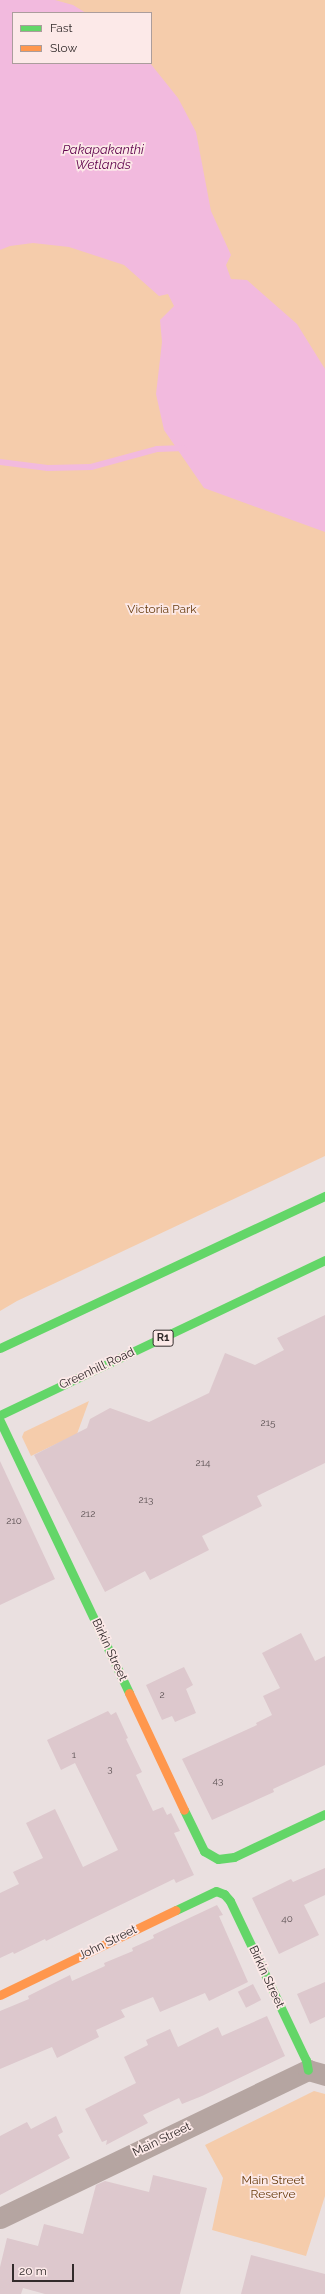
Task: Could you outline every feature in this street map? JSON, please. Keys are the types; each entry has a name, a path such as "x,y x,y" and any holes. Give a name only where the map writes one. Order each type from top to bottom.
{"main road":[{"path":"0,1348 325,1196"},
{"name":"Greenhill Road","path":"0,1415 325,1260"},
{"name":"Birkin Street","path":"0,1421 204,1851 218,1859 234,1857 325,1814"},
{"name":"Birkin Street","path":"216,1891 224,1894 230,1901 306,2060 316,2072"},
{"name":"John Street","path":"0,1995 216,1891"}],"street":[{"name":"Main Street","path":"0,2218 316,2072"}],"green space":[{"name":"Victoria Park","path":"0,0 325,0 325,1156 17,1301 0,1311"},
{"path":"89,1401 77,1434 31,1456 22,1437 24,1432"},
{"name":"Main Street Reserve","path":"314,2091 325,2094 325,2196 306,2256 212,2230 223,2178 205,2145"}],"water":[{"name":"Pakapakanthi Wetlands","path":"0,0 55,0 73,5 84,12 12,12 12,64 151,64 178,98 196,132 211,211 231,255 226,265 231,279 247,280 297,324 325,369 325,532 204,488 164,430 156,394 162,342 160,320 174,306 168,294 159,296 124,265 69,247 33,243 10,246 0,250"}],"building":[{"path":"325,1315 325,1463 257,1496 262,1506 202,1536 209,1550 150,1580 145,1571 105,1592 34,1455 87,1428 90,1419 110,1408 149,1422 209,1393 225,1353 255,1365 284,1350 277,1338"},
{"path":"0,1461 55,1579 0,1605"},
{"path":"301,1633 315,1661 325,1656 325,1765 273,1789 274,1792 212,1820 182,1759 257,1725 256,1723 272,1715 263,1696 280,1688 262,1653"},
{"path":"184,1667 193,1685 186,1689 196,1713 175,1722 172,1716 162,1720 146,1685"},
{"path":"108,1711 111,1715 116,1712 128,1738 126,1739 142,1772 136,1775 153,1811 163,1807 167,1815 171,1813 180,1831 174,1833 194,1875 176,1883 174,1879 46,1941 45,1939 14,1954 13,1952 0,1958 0,1893 19,1884 13,1872 43,1858 26,1823 55,1809 83,1867 118,1850 75,1763 61,1770 47,1740"},
{"path":"325,1868 325,1895 304,1905 319,1935 279,1954 252,1898 291,1879 293,1882"},
{"path":"217,1905 223,1915 219,1916 248,1982 209,2001 205,1993 160,2012 153,1997 121,2010 125,2017 96,2030 99,2037 57,2058 52,2047 0,2069 0,2011 29,1999 28,1996 70,1975 72,1981 105,1966 104,1963 133,1951 132,1948 154,1938 153,1935"},
{"path":"325,1982 325,2017 310,2024 297,1994"},
{"path":"253,1984 261,2000 246,2008 238,1992"},
{"path":"267,2016 285,2056 182,2104 179,2098 143,2115 148,2123 106,2145 107,2140 102,2142 85,2109 136,2083 124,2057 148,2045 146,2040 170,2029 178,2047 218,2027 222,2036"},
{"path":"56,2116 63,2132 58,2135 70,2158 0,2195 0,2136 27,2122 31,2129"},
{"path":"153,2175 207,2188 180,2294 45,2294 23,2288 21,2294 0,2294 0,2267 7,2238 38,2246 44,2224 83,2234 96,2185 105,2181 149,2192"},
{"path":"251,2255 325,2274 325,2294 241,2294"}],"waterway":[{"path":"0,462 48,468 91,467 157,449 184,448"}],"traffic: fast":[{"path":"0,1348 325,1196"},
{"path":"0,1415 325,1260"},
{"path":"0,1421 129,1693"},
{"path":"184,1810 204,1851 218,1859 234,1857 325,1814"},
{"path":"176,1910 216,1891 224,1894 230,1901 306,2060 308,2070"}],"traffic: slow":[{"path":"129,1693 184,1810"},
{"path":"0,1995 176,1910"}]}
